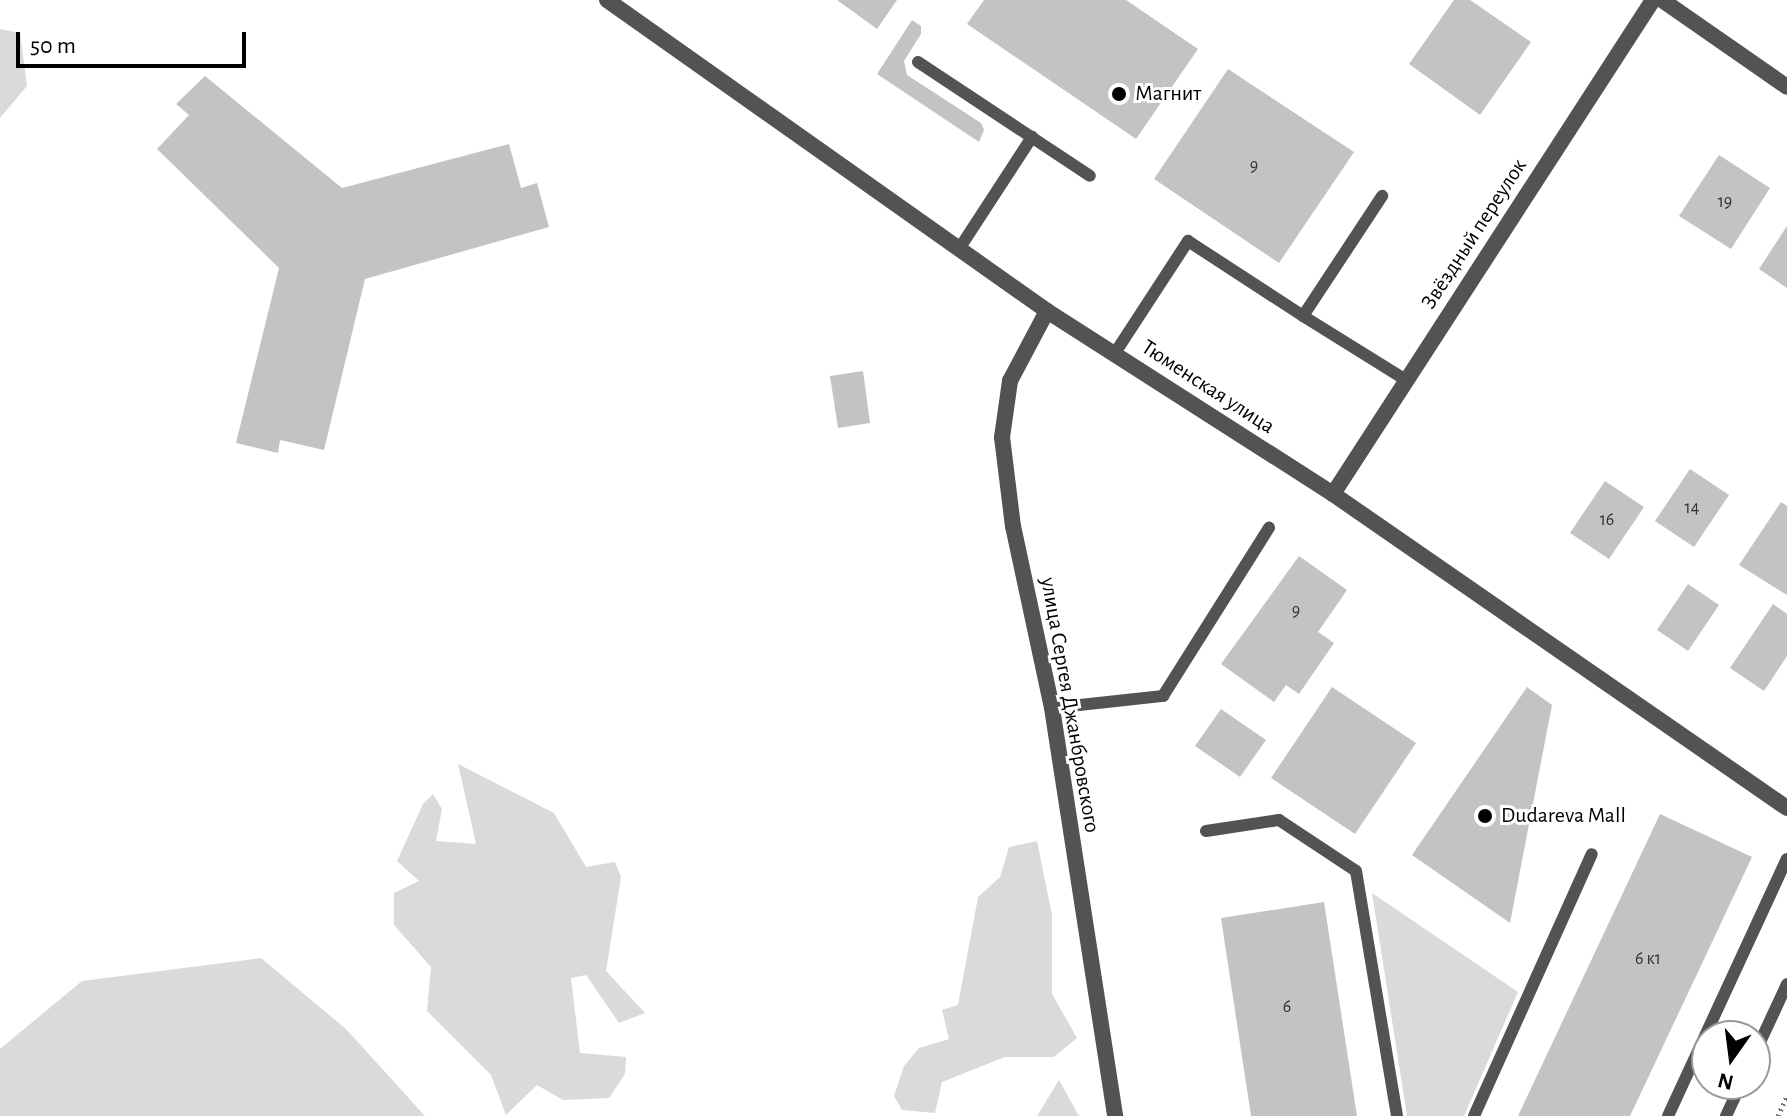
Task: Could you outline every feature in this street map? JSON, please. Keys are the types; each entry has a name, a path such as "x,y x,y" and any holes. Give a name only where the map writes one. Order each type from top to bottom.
{"street":[{"name":"Тюменская улица","path":"607,0 1047,311 1333,494 1787,808"},
{"name":"Звёздный переулок","path":"1333,494 1653,0"},
{"path":"1662,0 1787,87"},
{"name":"улица Сергея Джанбровского","path":"1047,311 1010,381 1002,437 1013,526 1052,708 1115,1116"}],"lane":[{"path":"918,62 1090,176"},
{"path":"959,249 1032,137"},
{"path":"1303,316 1382,196"},
{"path":"1115,353 1188,241 1406,380"},
{"path":"1052,708 1163,696 1269,528"},
{"path":"1206,831 1279,820 1356,871 1397,1116"},
{"path":"1474,1116 1592,854"},
{"path":"1668,1116 1787,859"},
{"path":"1770,1020 1787,984"}],"path":[{"path":"1778,1116 1787,1096"}],"shaded area":[{"path":"0,29 20,33 27,86 0,118"},
{"path":"458,764 554,813 586,867 615,862 621,877 606,971 645,1013 619,1023 586,975 571,978 580,1053 626,1057 625,1074 609,1098 563,1100 537,1085 506,1115 491,1075 427,1011 431,967 394,925 394,893 419,881 397,861 423,804 433,794 442,809 436,841 476,844"},
{"path":"1037,841 1052,915 1052,994 1077,1038 1054,1057 1005,1057 942,1082 935,1113 902,1110 894,1096 904,1066 919,1048 949,1039 942,1010 958,1005 978,897 1000,877 1009,847"},
{"path":"1372,893 1518,992 1464,1116 1407,1116"},
{"path":"261,958 346,1029 425,1116 0,1116 0,1049 82,981"},
{"path":"1059,1080 1079,1116 1037,1116"}],"building":[{"path":"837,0 897,0 877,29"},
{"name":"Магнит","path":"984,0 1126,0 1198,49 1136,139 967,24"},
{"path":"1454,0 1470,0 1531,42 1480,115 1409,64"},
{"path":"912,20 921,26 921,34 904,61 907,75 981,123 984,130 979,142 877,74"},
{"path":"1228,69 1354,152 1279,263 1154,179"},
{"path":"205,76 342,188 509,144 521,188 537,183 549,227 365,279 324,450 280,440 278,453 236,443 279,268 157,149 189,115 176,104"},
{"path":"1719,155 1770,188 1731,249 1679,216"},
{"path":"1787,226 1787,288 1759,269"},
{"path":"863,371 870,423 838,428 830,376"},
{"path":"1690,469 1729,495 1694,547 1655,521"},
{"path":"1605,481 1644,507 1609,559 1570,533"},
{"path":"1781,502 1787,506 1787,595 1739,565"},
{"path":"1299,556 1347,590 1318,632 1334,643 1299,694 1286,685 1274,702 1221,664"},
{"path":"1688,584 1719,605 1688,651 1657,630"},
{"path":"1773,604 1787,614 1787,656 1764,691 1730,668"},
{"path":"1332,687 1416,743 1355,834 1271,778"},
{"name":"Dudareva Mall","path":"1527,687 1552,705 1510,923 1412,855"},
{"path":"1221,709 1266,740 1240,777 1195,746"},
{"path":"1660,814 1752,857 1698,972 1630,1116 1518,1116"},
{"path":"1324,902 1357,1116 1251,1116 1221,918"}],"place":[{"name":"Магнит","path":"1119,94"},
{"name":"Dudareva Mall","path":"1485,816"}]}
